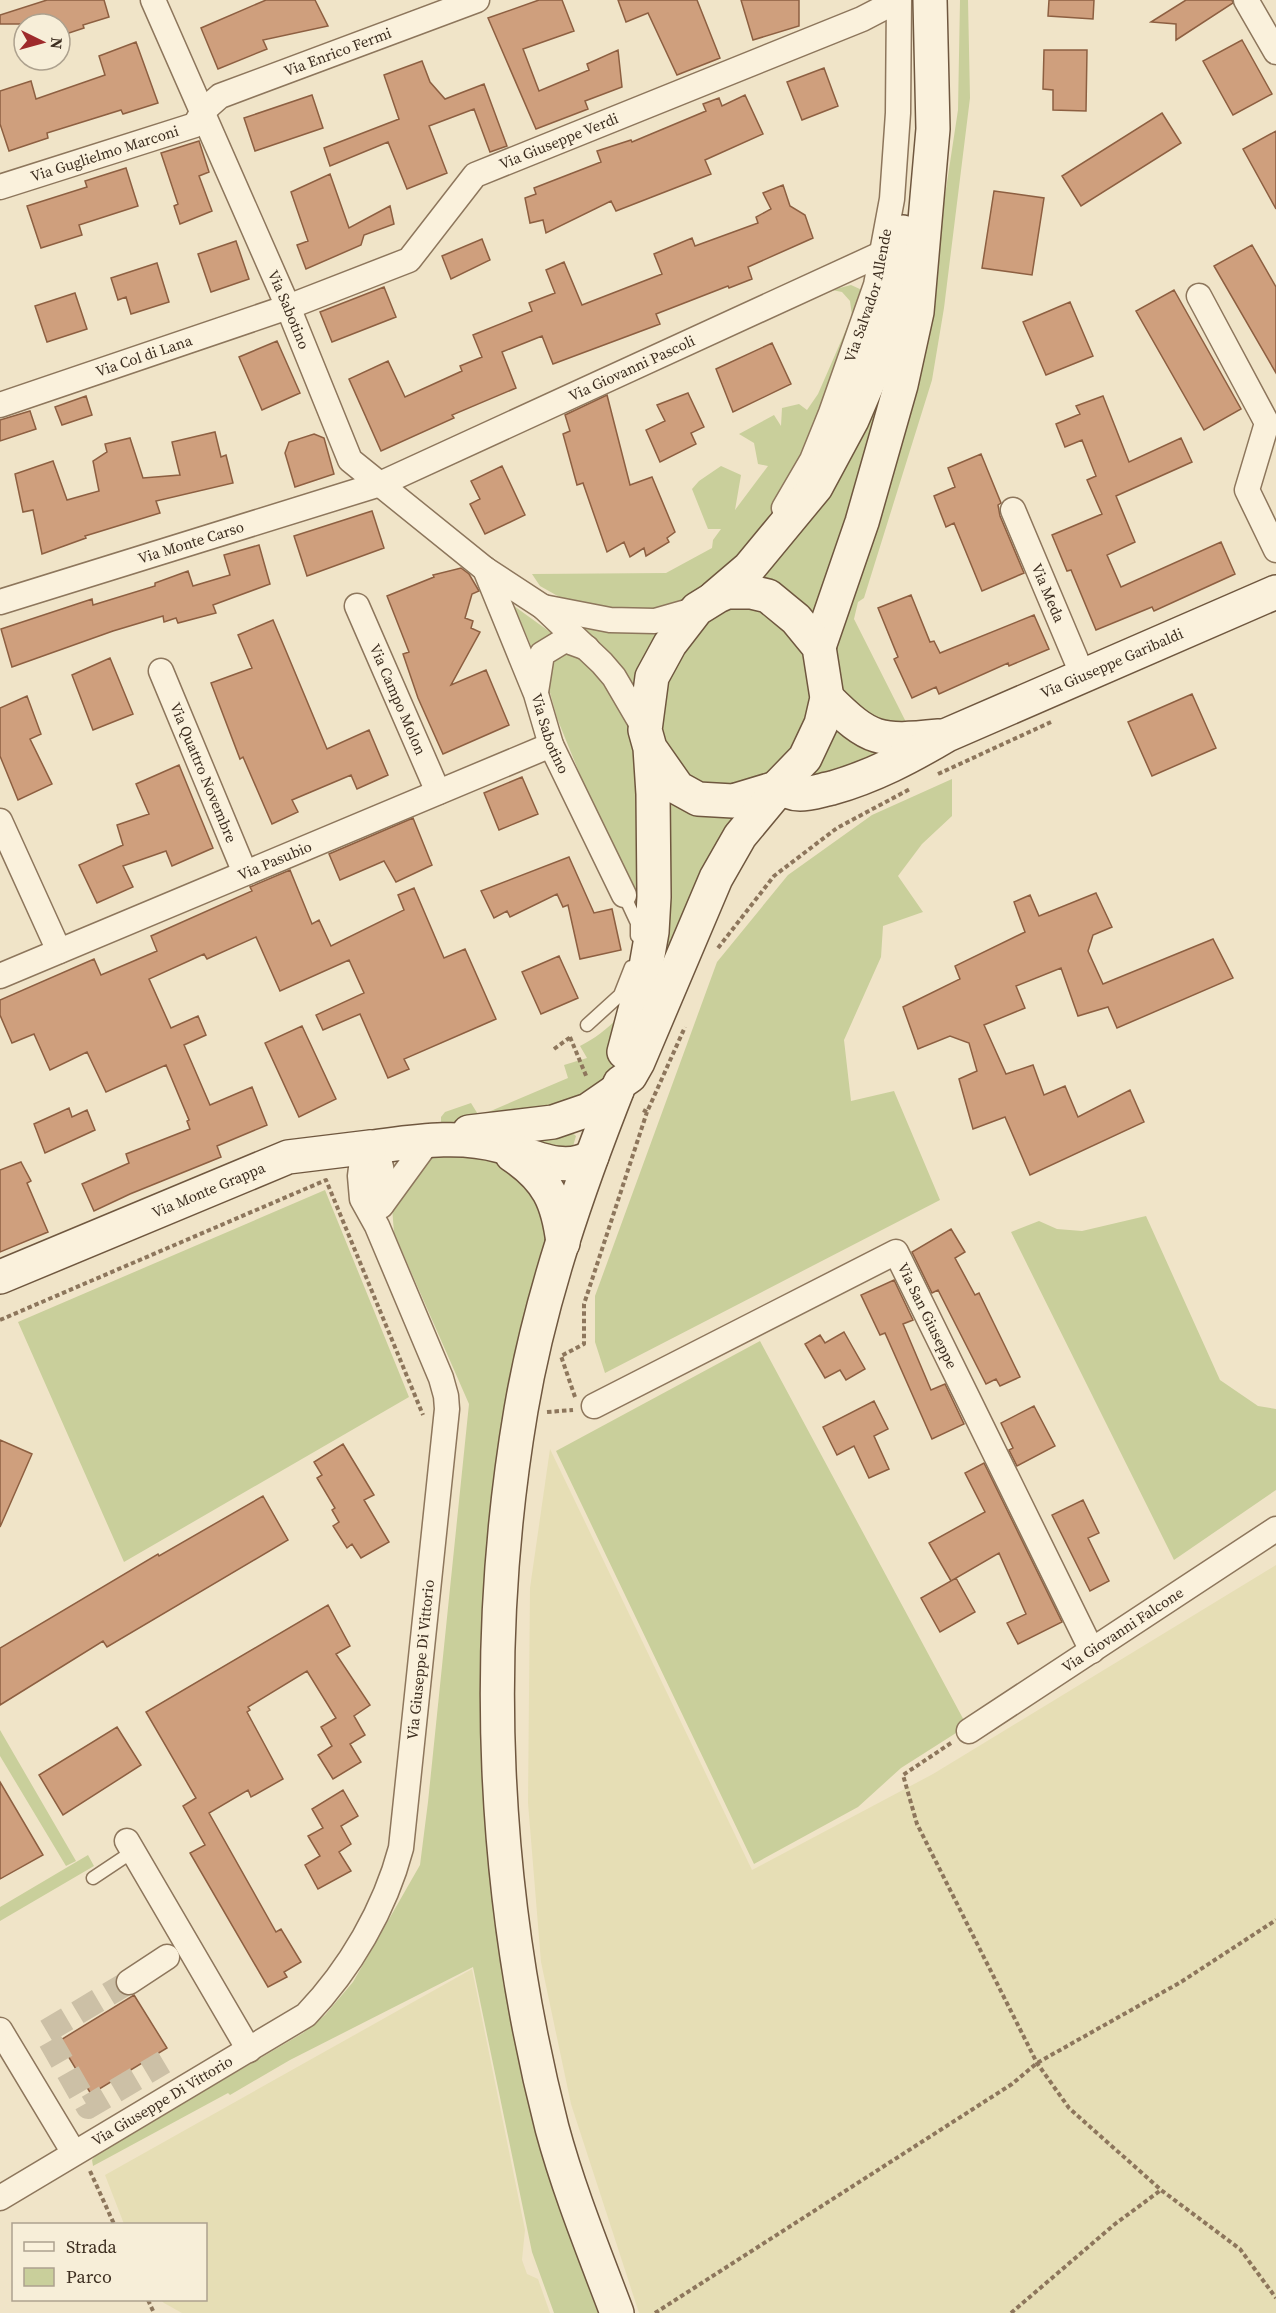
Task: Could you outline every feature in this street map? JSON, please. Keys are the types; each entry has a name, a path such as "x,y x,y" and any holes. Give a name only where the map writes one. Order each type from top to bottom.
{"main road":[{"path":"617,2313 583,2225 553,2129 531,2030 512,1916 501,1805 498,1710 499,1610 521,1411 546,1302 592,1156 609,1087 618,1074 645,972 651,932 655,833 648,739 652,677 670,644 704,604 748,568 816,487 852,420 873,371 892,308 900,262 916,121 932,18"},
{"path":"609,1087 630,1076 638,1062 727,856 740,836 774,795 777,787 805,758 821,724 827,698 819,647 865,512 901,385 917,312 933,129 932,18"},
{"path":"704,604 727,592 751,592 768,596 796,620 819,647"},
{"name":"Via Giuseppe Garibaldi","path":"777,787 799,794 816,792 861,780 910,757 954,749 1083,676 1276,592"},
{"name":"Via Giuseppe Garibaldi","path":"827,698 850,721 871,734 954,749"},
{"path":"648,739 678,788 698,799 733,801 777,787"},
{"name":"Via Monte Grappa","path":"429,1140 442,1135 554,1122 588,1110 609,1087"},
{"name":"Via Monte Grappa","path":"0,1277 288,1157 429,1140 498,1145 545,1161 561,1163 578,1164 592,1156"},
{"name":"Via Monte Grappa","path":"498,1145 523,1162 549,1192 557,1206 563,1243"}],"street":[{"name":"Via Sabotino","path":"153,0 288,307 350,460 485,568 543,607"},
{"name":"Via Enrico Fermi","path":"203,111 220,96 477,0"},
{"name":"Via Giuseppe Verdi","path":"288,307 409,260 475,175 862,19 893,0"},
{"name":"Via Salvador Allende","path":"748,568 816,450 856,348 876,285 892,189 898,113 899,0"},
{"path":"1246,0 1276,52"},
{"path":"862,19 883,22 899,32"},
{"name":"Via Guglielmo Marconi","path":"0,187 195,124 203,111"},
{"name":"Via Giovanni Pascoli","path":"380,484 883,253"},
{"path":"1199,296 1267,423 1246,490 1276,550"},
{"name":"Via Col di Lana","path":"0,405 288,307"},
{"name":"Via Monte Carso","path":"0,602 380,484"},
{"name":"Via Meda","path":"1013,510 1083,676"},
{"name":"Via Sabotino","path":"485,568 536,694 550,745 624,895"},
{"path":"543,607 610,620 655,621 704,604"},
{"name":"Via Campo Molon","path":"357,606 438,792"},
{"path":"543,607 587,648 614,678 648,739"},
{"path":"536,694 542,654 565,640 587,648"},
{"name":"Via Quattro Novembre","path":"161,671 245,873"},
{"name":"Via Pasubio","path":"0,976 550,745"},
{"path":"0,820 58,951"},
{"path":"374,1210 429,1140"},
{"name":"Via Giuseppe Di Vittorio","path":"371,1147 377,1156 383,1176 374,1210"},
{"name":"Via Giuseppe Di Vittorio","path":"0,2198 306,2015 335,1983 357,1948 393,1878 401,1848 447,1409 446,1396 441,1378 374,1210 339,1161 333,1156 321,1153"},
{"name":"Via San Giuseppe","path":"587,1407 896,1252 1092,1651"},
{"name":"Via Giovanni Falcone","path":"969,1731 1276,1528"},
{"name":"Via Giuseppe Di Vittorio","path":"132,1851 249,2050"},
{"path":"129,1982 167,1957"},
{"path":"0,2030 74,2153"}],"lane":[{"path":"587,1025 620,995 637,953 637,923 624,895"},
{"path":"93,1878 132,1851"},
{"path":"167,1957 188,1944"}],"path":[{"path":"930,778 954,749"},
{"path":"716,950 774,876 837,828 920,784"},
{"path":"554,1049 587,1025"},
{"path":"521,1411 562,1412 587,1407 561,1356 584,1344 584,1304 645,1111 686,1025"},
{"path":"570,1037 609,1087"},
{"path":"0,1320 326,1180 425,1420"},
{"path":"969,1731 903,1775 917,1824 1037,2063 1069,2108 1161,2190 1240,2249 1276,2298"},
{"path":"655,2313 992,2097 1037,2063 1180,1982 1276,1920"},
{"path":"74,2153 90,2172 114,2223"},
{"path":"1011,2313 1115,2224 1161,2190"}],"shaded area":[{"path":"550,1449 752,1870 933,1774 1276,1565 1276,2313 639,2313 571,2104 541,1962 528,1803 530,1588"},
{"path":"472,1969 525,2230 522,2260 527,2274 538,2279 550,2313 182,2313 162,2301 207,2301 207,2223 124,2223 105,2175"}],"green space":[{"path":"960,0 968,0 970,98 944,308 932,380 864,598 858,602 854,619 907,724 891,728 843,697 834,653 934,268 958,110"},
{"path":"851,285 862,290 866,300 800,463 765,523 722,578 673,607 648,612 621,611 563,599 540,586 532,574 666,573 712,548 713,540 721,529 708,529 692,489 699,481 721,466 741,475 735,510 768,466 758,464 754,443 739,434 774,415 781,426 782,408 799,404 807,410 818,394 852,316 850,301 842,292 832,290"},
{"path":"877,403 882,407 816,616 789,591 757,574"},
{"path":"725,604 765,609 801,646 810,666 812,689 810,711 790,756 758,781 710,788 676,769 658,728 672,654"},
{"path":"514,606 557,637 535,655"},
{"path":"564,622 666,626 637,698"},
{"path":"564,654 580,658 603,677 625,716 642,774 648,836 648,867 645,926 636,978 640,949 638,918 557,718 546,678 553,660"},
{"path":"836,722 885,752 797,786 821,757 830,741"},
{"path":"952,779 952,816 922,844 898,876 923,912 883,926 881,957 844,1040 851,1101 894,1091 940,1200 605,1373 595,1342 595,1296 717,962 788,875 872,815"},
{"path":"661,789 752,809 665,975 661,924"},
{"path":"633,988 617,1053 609,1075 604,1085 589,1101 560,1113 521,1120 447,1127 441,1123 441,1117 445,1112 471,1103 479,1116 568,1078 564,1065 587,1058 580,1046 614,1022 628,1002"},
{"path":"568,1129 576,1136 571,1153 525,1141"},
{"path":"431,1152 504,1158 553,1216 485,1624 566,2226 598,2313 554,2313 532,2252 473,1967 290,2060 230,2095 228,2093 93,2166 92,2160 97,2154 303,2033 325,2015 353,1982 420,1865 469,1404 394,1233 392,1207"},
{"path":"325,1190 409,1397 124,1562 18,1322"},
{"path":"1146,1216 1220,1380 1258,1406 1276,1409 1276,1490 1174,1560 1011,1232 1039,1221 1057,1229 1082,1231"},
{"path":"760,1341 967,1726 901,1768 858,1807 754,1864 556,1451"},
{"path":"0,1730 76,1861 66,1866 0,1756"},
{"path":"88,1855 94,1866 0,1921 0,1907"}],"building":[{"path":"47,0 104,0 109,17 83,25 84,28 72,32 72,12 12,12 12,24 0,24 0,15"},
{"path":"266,0 315,0 328,26 263,40 267,49 218,69 201,28"},
{"path":"539,0 562,0 574,31 523,49 539,91 589,70 587,64 618,50 622,87 585,101 588,109 536,129 488,18"},
{"path":"618,0 697,0 720,58 677,75 648,13 626,22"},
{"path":"741,0 799,0 799,26 753,40"},
{"path":"1049,0 1094,0 1093,19 1048,16"},
{"path":"1186,0 1232,0 1233,3 1176,40 1176,24 1151,22"},
{"path":"1242,40 1272,94 1233,115 1203,61"},
{"path":"136,42 158,103 123,114 121,110 47,133 48,138 9,151 0,124 0,91 31,81 36,99 105,75 99,56"},
{"path":"1044,50 1087,50 1086,111 1053,110 1053,90 1043,89"},
{"path":"422,61 430,82 445,99 484,84 507,146 490,152 474,109 429,126 447,173 407,189 388,142 330,166 324,148 399,119 384,75"},
{"path":"824,68 838,106 802,120 787,82"},
{"path":"312,95 323,128 255,151 244,118"},
{"path":"745,95 763,134 705,160 711,174 616,211 611,201 546,233 543,220 530,223 525,198 536,194 534,188 601,162 597,151 631,140 632,142 706,111 703,104 719,98 722,106"},
{"path":"1162,113 1181,143 1081,206 1062,176"},
{"path":"1276,131 1276,209 1243,149"},
{"path":"199,141 209,172 199,176 212,211 180,224 174,206 178,204 161,153"},
{"path":"126,168 138,206 79,225 82,235 41,248 27,206 87,187 85,181"},
{"path":"330,174 349,228 390,206 394,224 364,235 361,245 306,269 297,245 308,241 291,192"},
{"path":"783,185 790,206 805,215 813,238 748,267 752,279 656,314 660,324 553,364 542,336 502,352 516,388 452,415 454,418 381,451 349,379 388,361 405,397 462,371 460,366 482,357 473,335 532,311 529,303 555,293 546,270 564,262 582,305 662,274 654,254 692,238 695,246 758,223 756,217 771,209 763,193"},
{"path":"994,191 1044,198 1032,275 982,268"},
{"path":"482,239 490,260 451,279 442,256"},
{"path":"236,241 249,279 211,292 198,254"},
{"path":"1252,245 1276,287 1276,373 1214,266"},
{"path":"157,263 169,302 131,314 126,297 118,300 111,278"},
{"path":"384,287 396,317 332,342 320,312"},
{"path":"1174,290 1241,409 1204,430 1136,311"},
{"path":"75,293 87,329 47,342 35,306"},
{"path":"1070,302 1093,356 1046,375 1023,322"},
{"path":"277,341 300,393 262,410 239,357"},
{"path":"772,343 791,384 733,412 716,369"},
{"path":"688,393 704,427 691,433 696,444 660,462 646,430 665,421 657,405"},
{"path":"607,395 630,485 652,477 675,532 667,538 669,542 646,556 644,548 630,557 624,542 607,552 583,483 577,485 563,434 570,431 565,415"},
{"path":"86,396 92,415 62,425 55,407"},
{"path":"1103,396 1129,462 1181,438 1192,462 1116,496 1135,542 1107,555 1121,587 1221,542 1235,574 1154,611 1152,607 1096,630 1071,570 1067,571 1052,535 1102,514 1087,480 1096,476 1082,440 1065,447 1056,424 1080,414 1076,406"},
{"path":"30,411 36,429 0,441 0,420"},
{"path":"215,432 221,457 226,455 233,483 156,501 160,513 85,536 86,538 42,554 33,510 23,512 15,474 53,461 67,500 99,491 93,461 107,452 105,444 130,438 143,478 180,475 172,442"},
{"path":"314,434 324,438 334,474 295,487 285,453 289,442"},
{"path":"981,454 1001,503 998,505 1000,516 1024,573 982,591 954,523 946,527 934,496 955,487 948,468"},
{"path":"502,466 525,515 485,534 470,504 480,499 471,481"},
{"path":"372,511 384,548 307,576 294,536"},
{"path":"259,545 270,584 213,605 216,613 178,623 176,618 164,622 163,616 12,667 1,629 92,599 93,605 155,586 155,583 188,571 193,586 230,575 224,555"},
{"path":"461,568 469,574 479,591 472,594 465,618 473,621 471,628 480,632 451,685 486,670 509,725 443,754 418,698 403,654 409,652 387,596 434,577 433,575"},
{"path":"911,595 930,642 934,641 940,653 1034,615 1049,649 1009,666 1008,663 939,694 936,687 912,698 894,659 898,657 878,608"},
{"path":"273,620 327,749 369,730 388,775 357,789 351,775 292,800 298,812 272,824 243,757 240,759 211,683 252,668 238,635"},
{"path":"110,658 133,714 93,730 72,675"},
{"path":"1192,694 1216,748 1152,776 1128,722"},
{"path":"27,696 41,734 30,739 52,784 18,800 0,756 0,708"},
{"path":"179,765 213,848 172,866 166,851 123,866 133,887 97,903 79,865 123,845 117,825 149,814 136,784"},
{"path":"522,777 538,814 499,830 484,793"},
{"path":"413,818 432,865 396,882 384,861 340,880 329,854"},
{"path":"569,857 594,913 612,909 621,950 580,959 568,905 563,907 557,894 510,917 507,911 494,918 481,891"},
{"path":"290,870 312,924 319,920 331,946 404,910 398,895 414,888 444,958 465,949 496,1019 404,1059 409,1069 388,1078 360,1014 323,1030 316,1015 364,993 349,960 280,991 256,937 207,959 204,954 149,979 171,1028 198,1016 206,1035 184,1045 210,1105 252,1087 267,1125 217,1146 221,1157 94,1211 82,1184 129,1163 126,1154 190,1129 187,1121 189,1120 166,1065 106,1092 87,1052 50,1070 34,1034 12,1043 0,1015 0,1000 94,959 101,975 157,951 151,936 252,891 250,887"},
{"path":"1096,893 1112,927 1093,935 1088,951 1103,984 1213,939 1233,978 1117,1028 1108,1007 1078,1016 1061,968 1016,986 1025,1008 984,1025 1006,1074 1033,1065 1044,1095 1065,1086 1078,1117 1130,1090 1144,1122 1030,1175 1005,1117 973,1129 959,1079 977,1071 969,1043 950,1036 918,1049 903,1007 960,979 955,966 1025,932 1014,902 1030,895 1039,916"},
{"path":"559,956 578,998 541,1014 522,972"},
{"path":"302,1026 336,1099 299,1117 265,1043"},
{"path":"69,1108 72,1117 87,1110 95,1130 45,1153 34,1124"},
{"path":"21,1162 31,1181 27,1183 48,1232 0,1252 0,1170"},
{"path":"951,1229 965,1252 955,1258 975,1295 979,1293 1020,1377 1000,1386 996,1379 986,1384 938,1290 932,1293 912,1252"},
{"path":"894,1280 913,1320 903,1324 931,1390 945,1384 964,1424 932,1439 885,1333 880,1335 861,1295"},
{"path":"844,1332 865,1369 846,1380 840,1370 825,1378 805,1344 820,1335 825,1343"},
{"path":"874,1401 888,1429 874,1436 889,1469 869,1478 854,1446 837,1455 823,1427"},
{"path":"1034,1406 1055,1446 1017,1466 1009,1450 1013,1448 1001,1423"},
{"path":"0,1440 32,1454 0,1527"},
{"path":"343,1444 374,1495 364,1500 389,1542 361,1558 352,1544 347,1548 333,1526 339,1522 332,1510 335,1508 317,1478 322,1475 314,1462"},
{"path":"984,1463 1062,1622 1018,1644 1007,1623 1026,1614 999,1553 951,1581 929,1543 985,1512 965,1473"},
{"path":"263,1496 288,1540 107,1647 103,1641 0,1705 0,1648 158,1554 159,1556"},
{"path":"1083,1500 1099,1533 1088,1538 1109,1581 1090,1591 1052,1515"},
{"path":"956,1578 975,1612 940,1632 921,1598"},
{"path":"328,1605 350,1646 336,1654 370,1705 354,1716 365,1735 350,1744 361,1762 333,1779 318,1755 332,1746 321,1727 336,1718 307,1671 248,1707 250,1710 247,1712 283,1779 251,1797 248,1790 209,1813 276,1932 281,1929 301,1962 284,1972 287,1977 268,1987 190,1853 205,1845 183,1806 196,1798 146,1712"},
{"path":"117,1727 141,1765 63,1815 39,1775"},
{"path":"0,1782 43,1855 0,1879"},
{"path":"343,1790 358,1816 341,1826 351,1844 339,1852 351,1871 318,1889 305,1865 320,1856 308,1836 323,1828 312,1809"},
{"path":"134,1995 167,2048 91,2094 59,2041"}],"tunnel":[{"path":"129,1982 45,2032 88,2107 164,2062"}]}
